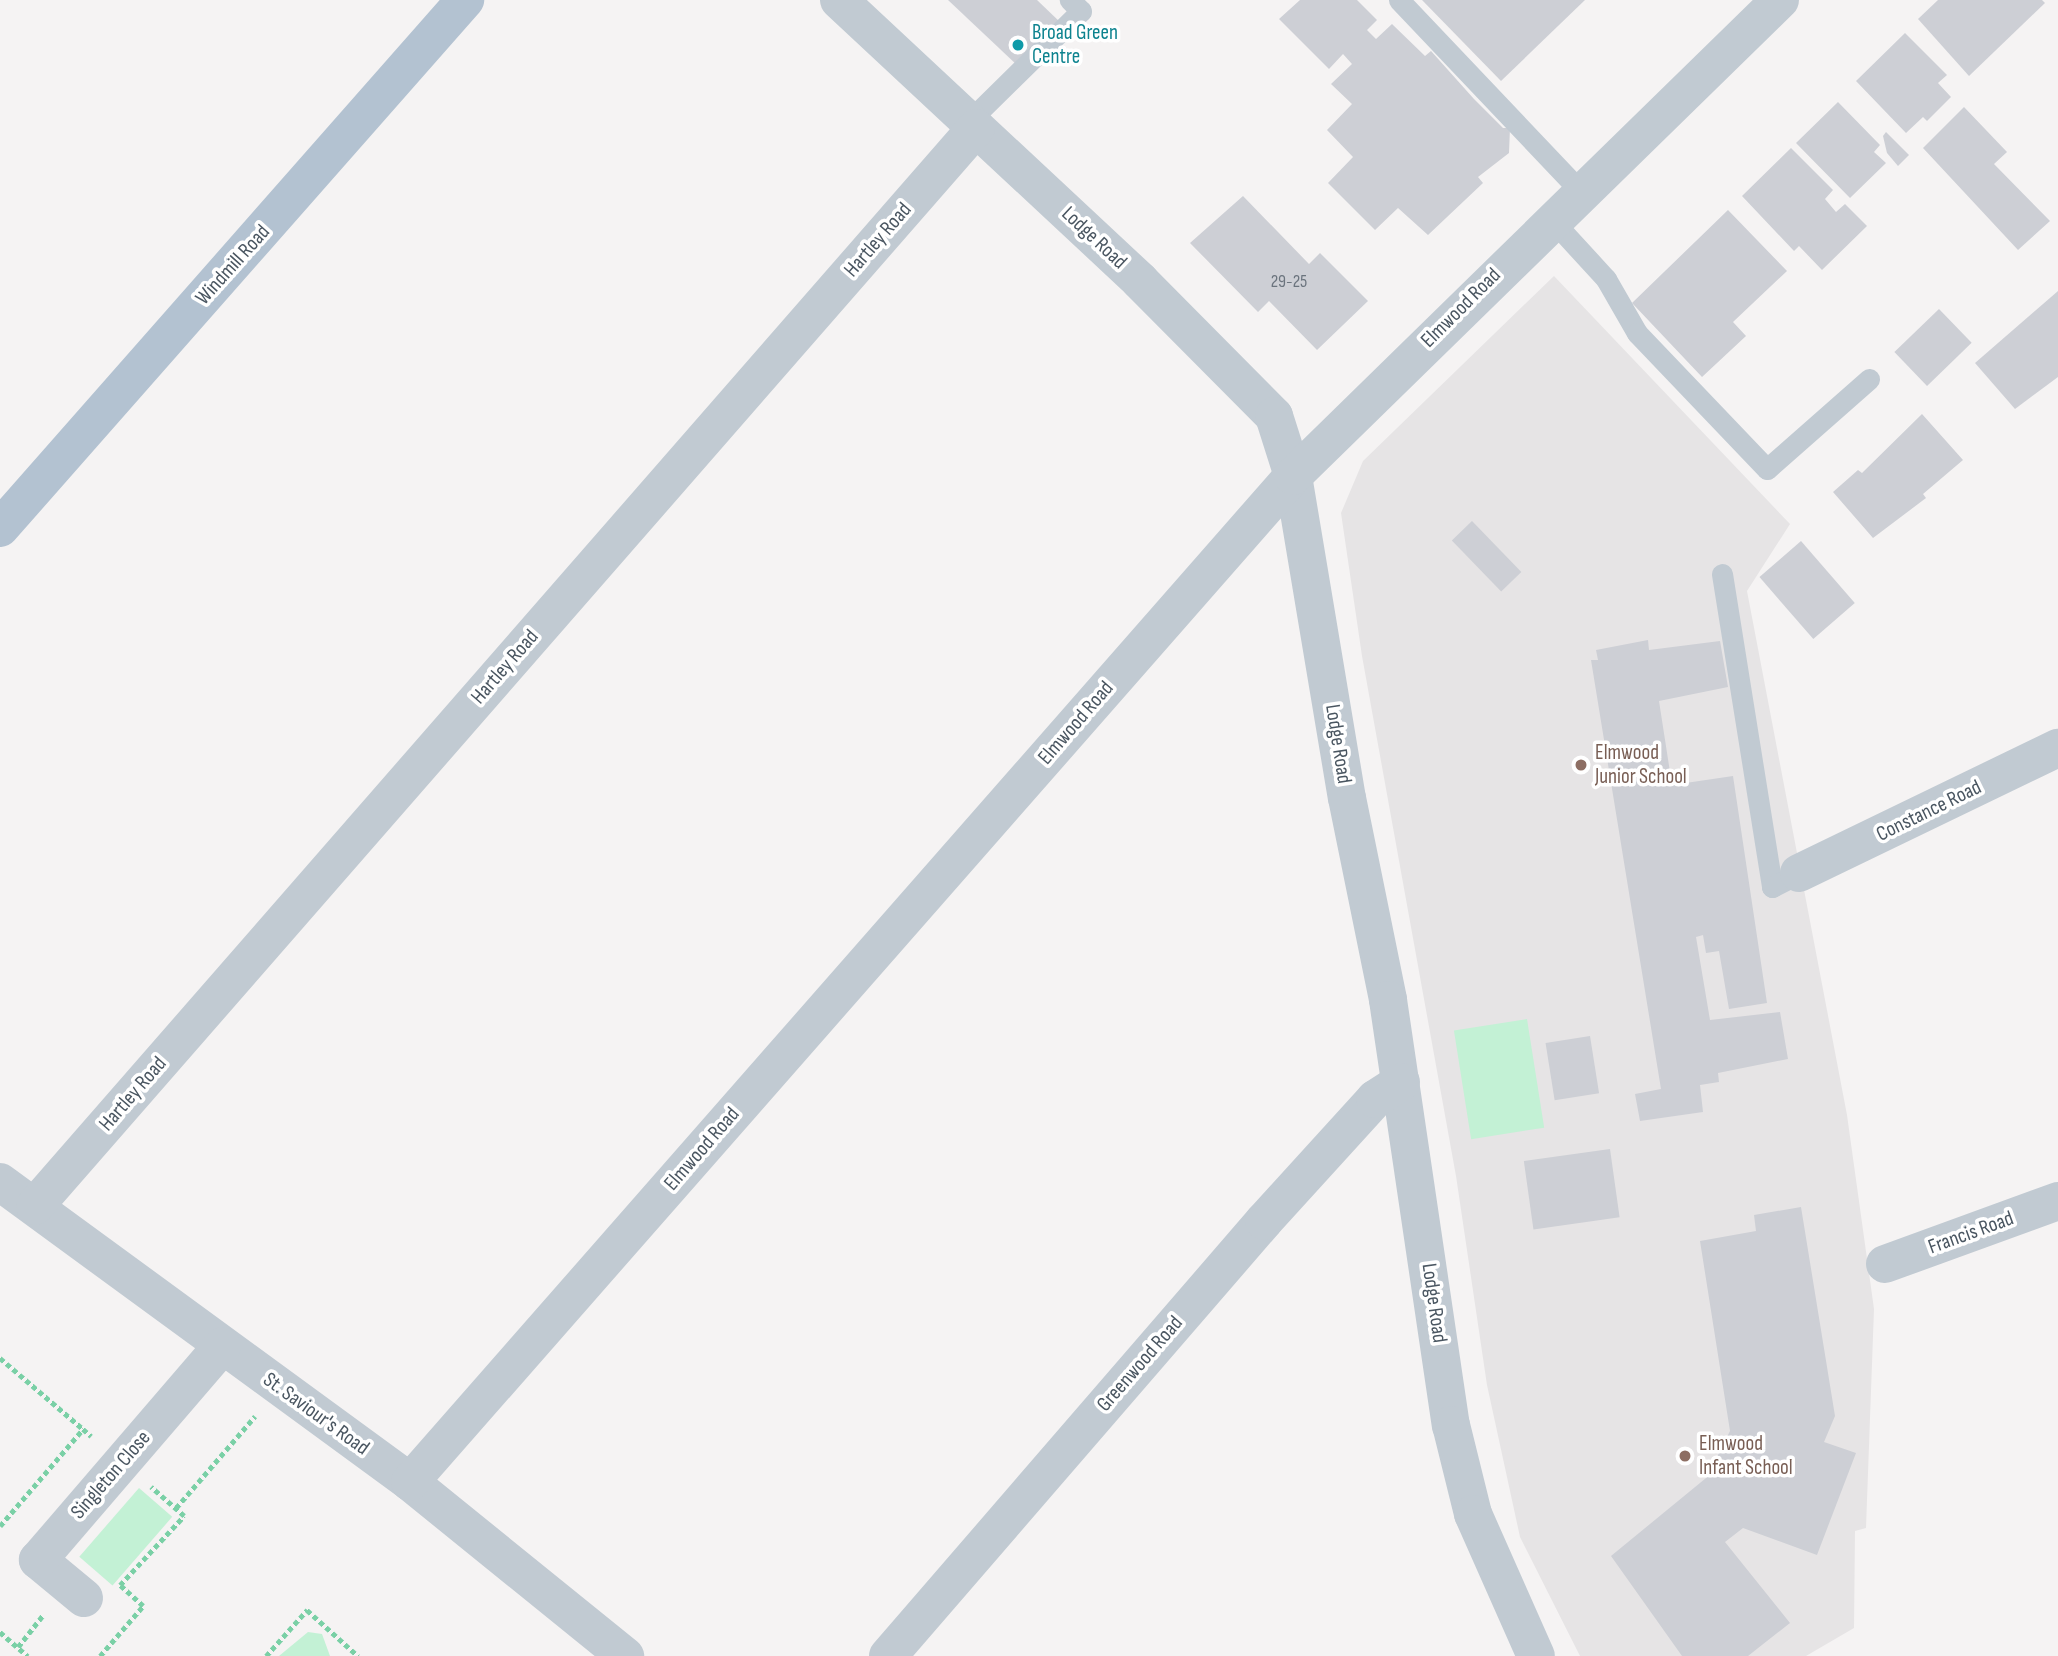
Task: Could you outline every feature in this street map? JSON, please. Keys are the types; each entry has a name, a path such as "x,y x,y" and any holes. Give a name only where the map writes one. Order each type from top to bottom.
{"main road":[{"name":"Windmill Road","path":"0,528 465,0"}],"street":[{"name":"Lodge Road","path":"839,0 973,124 1274,416 1293,476 1401,1082 1460,1465 1486,1549 1536,1656"},
{"name":"Elmwood Road","path":"410,1482 1293,476 1780,0"},
{"name":"Hartley Road","path":"34,1206 973,124"},
{"name":"Constance Road","path":"1799,873 2058,748"},
{"name":"Greenwood Road","path":"888,1656 1264,1221 1375,1100 1401,1082"},
{"name":"St. Saviour's Road","path":"0,1182 410,1482 625,1656"},
{"name":"Francis Road","path":"1885,1264 2058,1201"},
{"name":"Singleton Close","path":"84,1598 38,1560 222,1346"}],"lane":[{"path":"973,124 1081,11 1070,0"},
{"path":"1399,0 1581,192"},
{"path":"1552,220 1606,279 1637,334 1767,469 1869,379"},
{"path":"1722,574 1772,887 1799,873"}],"path":[{"path":"0,1358 83,1429"},
{"path":"100,1656 143,1606 120,1585 184,1516 176,1508 280,1388"},
{"path":"266,1656 307,1610 358,1656"},
{"path":"0,1632 28,1656"}],"shaded area":[{"name":"Elmwood Junior School","path":"1554,276 1790,524 1747,591 1847,1115 1874,1309 1866,1528 1855,1531 1854,1628 1806,1656 1580,1656 1520,1537 1487,1385 1456,1176 1362,656 1341,513 1363,461"}],"green space":[{"path":"1527,1019 1544,1128 1471,1139 1454,1031"},
{"path":"139,1488 172,1517 113,1586 79,1557"},
{"path":"308,1632 322,1634 330,1656 279,1656"}],"building":[{"name":"Broad Green Centre","path":"948,0 1037,0 1061,23 1019,67"},
{"path":"1300,0 1357,0 1377,20 1367,30 1376,39 1392,24 1425,56 1431,51 1503,128 1510,128 1509,153 1478,177 1483,183 1428,235 1398,208 1375,230 1328,183 1353,157 1327,130 1352,104 1331,84 1352,64 1343,54 1329,69 1279,19"},
{"path":"1422,0 1585,0 1501,81"},
{"path":"1938,0 2042,0 2045,3 1969,76 1918,19"},
{"path":"1905,33 1947,75 1938,83 1951,97 1927,121 1923,117 1906,133 1856,81"},
{"path":"1838,102 1880,145 1874,152 1886,163 1850,198 1796,143"},
{"path":"1964,107 2007,152 1994,164 2050,221 2018,250 1923,148"},
{"path":"1886,132 1909,155 1898,166 1887,153 1883,136"},
{"path":"1791,148 1833,190 1825,199 1836,212 1845,204 1867,226 1822,270 1799,246 1794,251 1742,196"},
{"path":"1243,196 1309,264 1320,253 1368,301 1317,350 1269,301 1258,312 1190,243"},
{"path":"1728,210 1787,271 1733,322 1746,336 1702,377 1632,303"},
{"path":"2058,291 2058,377 2015,409 1975,363"},
{"path":"1939,309 1972,343 1927,386 1894,352"},
{"path":"1922,414 1963,460 1923,494 1926,498 1873,538 1833,492 1858,470 1862,473"},
{"path":"1472,521 1521,572 1501,592 1452,540"},
{"path":"1801,541 1855,603 1813,639 1759,577"},
{"path":"1648,640 1649,650 1720,641 1728,687 1659,701 1672,785 1733,776 1767,1003 1729,1009 1719,951 1706,953 1703,935 1696,937 1710,1020 1780,1012 1788,1059 1718,1073 1719,1082 1700,1085 1703,1112 1640,1121 1635,1094 1661,1089 1591,660 1598,660 1596,650"},
{"path":"1590,1036 1599,1093 1555,1100 1546,1043"},
{"path":"1610,1149 1620,1217 1533,1229 1524,1161"},
{"path":"1801,1207 1835,1416 1824,1442 1856,1453 1817,1555 1743,1528 1725,1542 1790,1623 1748,1656 1682,1656 1611,1556 1717,1469 1712,1467 1730,1431 1700,1241 1756,1231 1754,1215"}],"place":[{"name":"Broad Green Centre","path":"1018,45"},
{"name":"Elmwood Junior School","path":"1581,765"},
{"name":"Elmwood Infant School","path":"1685,1456"}]}
